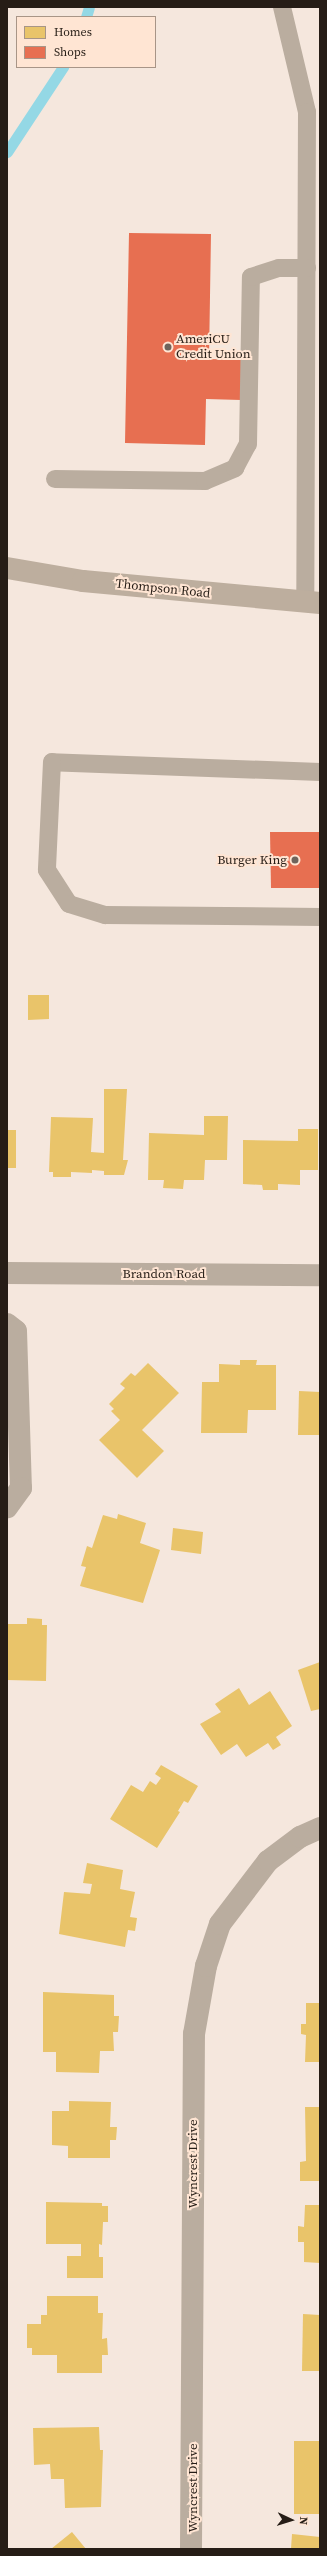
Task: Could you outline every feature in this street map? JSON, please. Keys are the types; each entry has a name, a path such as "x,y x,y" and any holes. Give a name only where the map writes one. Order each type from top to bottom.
{"main road":[{"name":"Thompson Road","path":"7,568 83,581 312,603"}],"street":[{"name":"Brandon Road","path":"7,1273 320,1275"},
{"path":"7,1324 16,1331 21,1488 7,1507"},
{"name":"Wyncrest Drive","path":"191,2549 194,2034 206,1966 220,1924 268,1862 300,1836 320,1828"}],"lane":[{"path":"282,7 307,112 307,268 312,603"},
{"path":"55,479 205,481 235,468 248,444 251,277 279,268 307,268"},
{"path":"320,772 52,762 47,870 69,904 105,916 320,917"}],"building: Homes":[{"path":"28,995 49,995 49,1019 28,1020"},
{"path":"104,1089 127,1089 123,1160 128,1160 124,1175 104,1175 104,1171 92,1170 92,1173 71,1172 71,1177 53,1177 53,1172 49,1172 51,1117 93,1118 91,1152 104,1153"},
{"path":"204,1116 228,1116 227,1160 205,1160 204,1180 184,1180 183,1189 163,1188 164,1180 148,1180 149,1133 204,1135"},
{"path":"298,1129 318,1129 318,1170 300,1170 300,1185 278,1184 278,1190 263,1190 262,1185 243,1184 243,1140 298,1141"},
{"path":"7,1130 16,1130 16,1168 7,1168"},
{"path":"240,1360 257,1360 256,1365 276,1365 276,1410 248,1410 247,1433 201,1433 202,1382 219,1382 219,1364 240,1365"},
{"path":"148,1363 179,1393 142,1430 164,1451 137,1478 99,1440 120,1420 111,1411 114,1409 109,1404 125,1388 120,1384 131,1373 135,1376"},
{"path":"299,1391 320,1392 320,1435 298,1435"},
{"path":"118,1514 146,1523 140,1543 160,1550 143,1603 80,1586 86,1567 81,1566 87,1546 92,1548 103,1515 117,1519"},
{"path":"173,1528 203,1532 201,1554 171,1550"},
{"path":"27,1618 42,1619 42,1625 47,1625 46,1681 7,1680 7,1624 27,1624"},
{"path":"320,1662 320,1709 311,1711 298,1670"},
{"path":"239,1688 249,1705 270,1691 292,1726 276,1737 281,1745 273,1750 268,1743 246,1757 237,1744 221,1755 200,1724 221,1712 215,1704"},
{"path":"161,1765 198,1786 188,1803 184,1801 178,1811 180,1812 157,1848 110,1819 131,1785 143,1792 150,1781 156,1785 161,1778 155,1774"},
{"path":"87,1863 123,1870 120,1889 135,1892 130,1917 137,1918 135,1931 128,1930 125,1947 59,1934 64,1892 90,1894 92,1884 83,1883"},
{"path":"43,1992 114,1995 114,2016 119,2016 118,2032 113,2032 114,2051 100,2051 99,2073 56,2072 56,2052 43,2052"},
{"path":"306,2003 320,2003 320,2062 305,2062 306,2035 301,2034 301,2024 306,2024"},
{"path":"69,2101 111,2102 110,2127 117,2127 116,2140 110,2140 110,2158 68,2158 68,2146 52,2145 52,2111 69,2111"},
{"path":"305,2107 320,2107 320,2181 300,2181 300,2162 306,2161"},
{"path":"46,2202 102,2203 102,2206 108,2206 108,2222 103,2222 102,2245 99,2244 99,2257 103,2257 103,2278 67,2278 67,2256 81,2256 81,2244 46,2244"},
{"path":"305,2205 320,2205 320,2263 304,2262 304,2242 298,2242 298,2226 304,2227"},
{"path":"47,2296 98,2296 98,2313 103,2313 102,2339 107,2338 108,2355 102,2355 102,2373 57,2373 57,2355 32,2355 32,2348 27,2348 27,2324 41,2324 41,2315 47,2315"},
{"path":"303,2314 320,2315 320,2371 302,2371"},
{"path":"99,2427 100,2450 103,2450 101,2507 65,2508 64,2479 51,2479 50,2464 34,2465 33,2428"},
{"path":"294,2441 320,2441 320,2514 294,2514"},
{"path":"72,2532 86,2549 51,2549"},
{"path":"292,2534 320,2537 320,2549 291,2549"}],"building: Shops":[{"name":"AmeriCU Credit Union","path":"129,233 211,234 209,359 241,360 241,400 206,399 205,445 125,443"},
{"name":"Burger King","path":"270,832 320,832 320,888 271,888"}],"waterway":[{"path":"86,16 89,7"},
{"path":"7,152 62,68"}],"place":[{"name":"AmeriCU Credit Union","path":"168,347"},
{"name":"Burger King","path":"295,860"}]}
